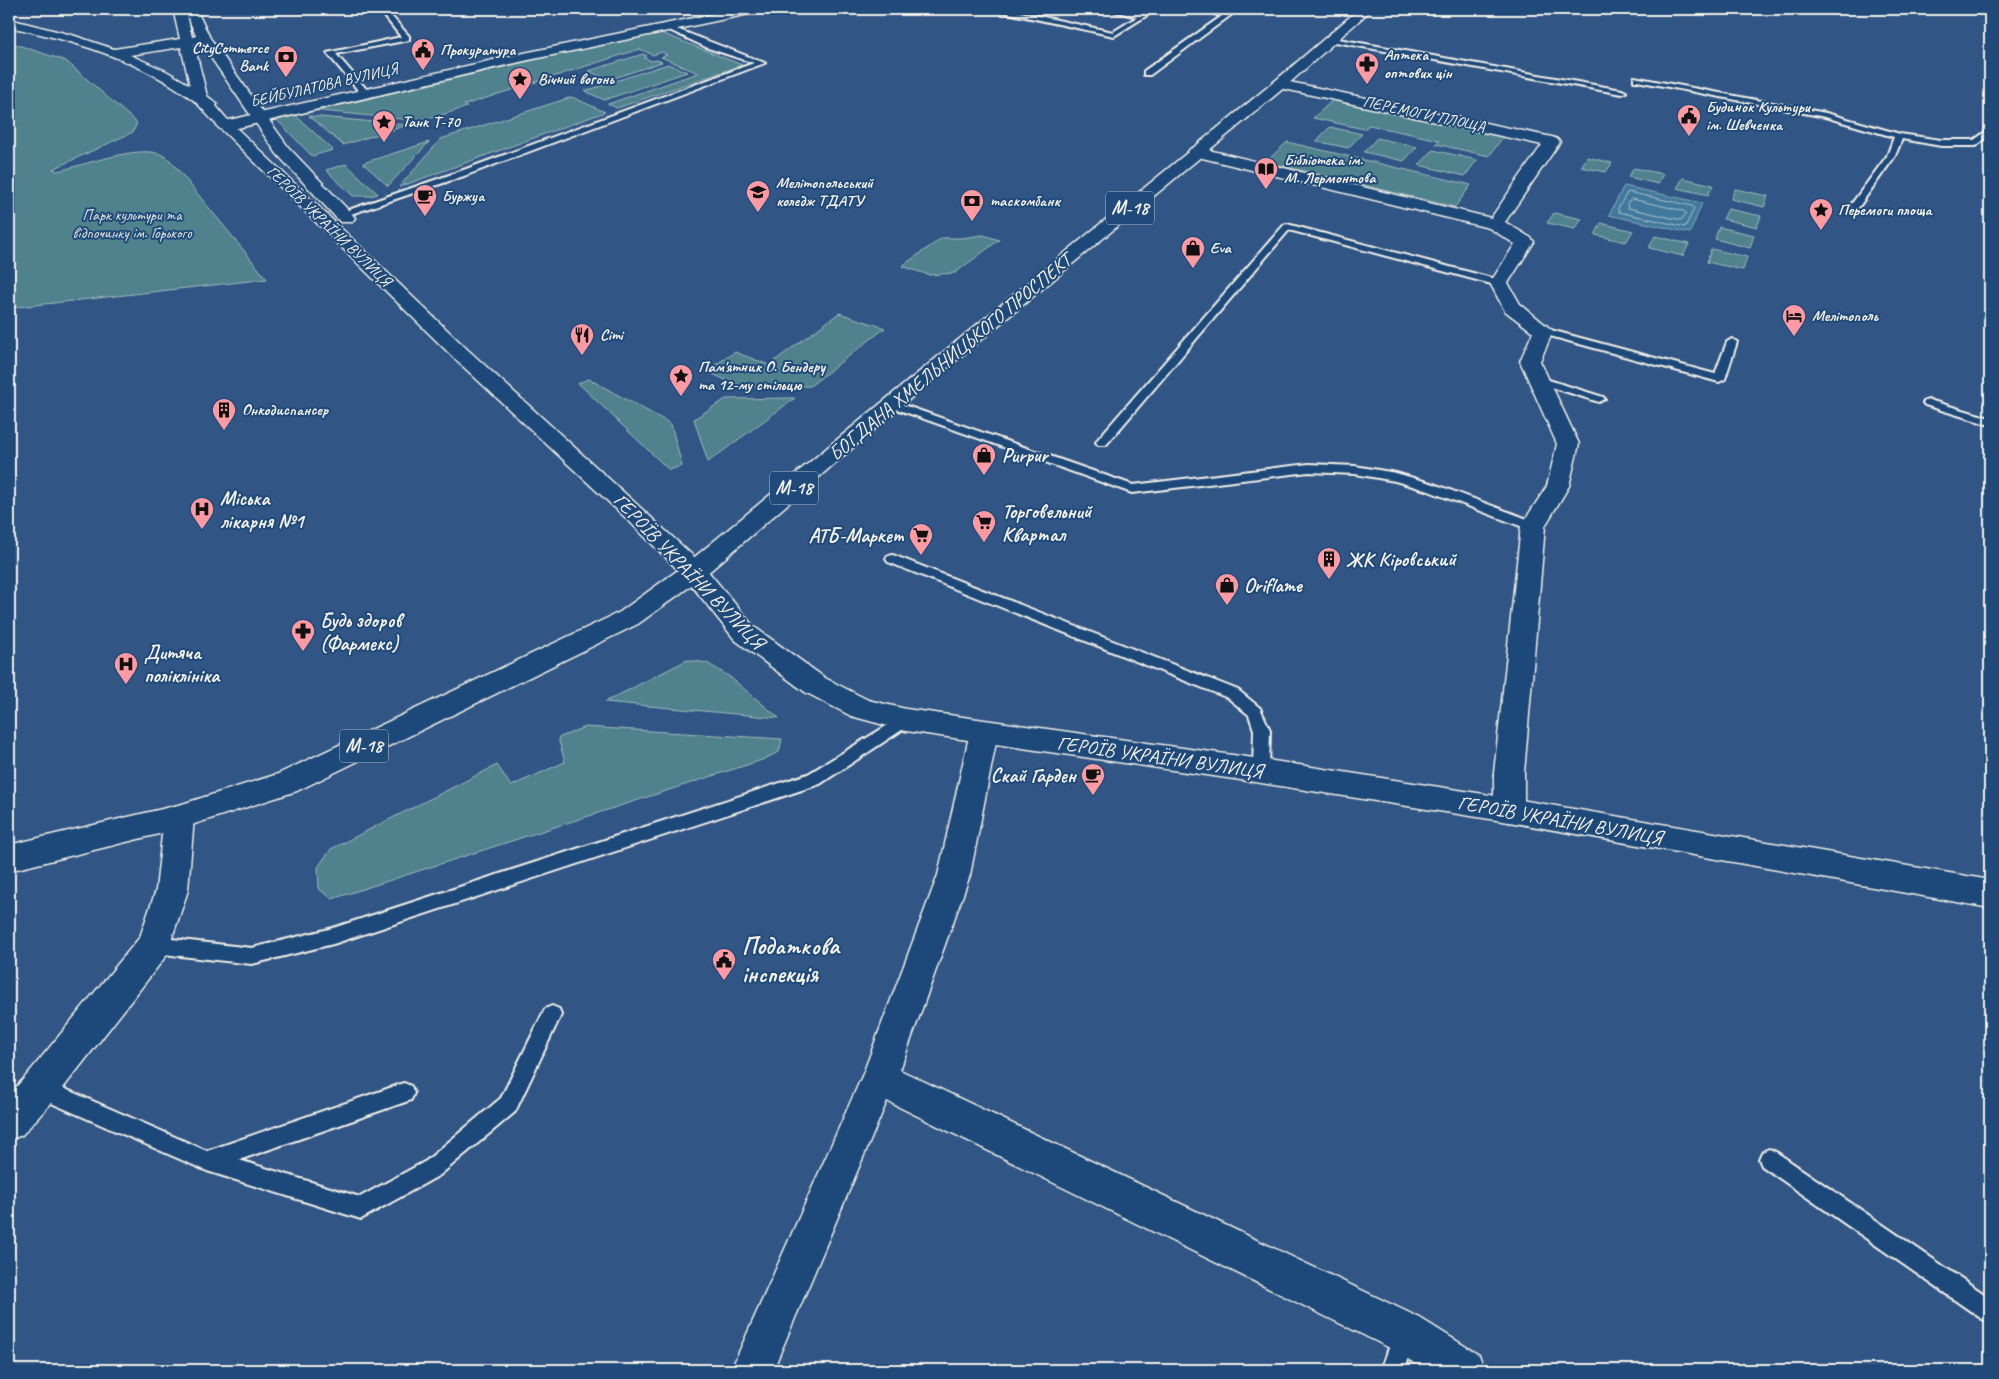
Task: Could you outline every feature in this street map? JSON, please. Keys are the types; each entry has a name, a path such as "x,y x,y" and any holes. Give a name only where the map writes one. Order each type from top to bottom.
{"main road":[{"name":"ГЕРОЇВ УКРАЇНИ ВУЛИЦЯ","path":"179,9 200,98 232,124 460,353 694,571 744,632 775,658 815,685 861,709 906,720 1261,771 1509,810 1990,894"},
{"name":"ГЕРОЇВ УКРАЇНИ ВУЛИЦЯ","path":"190,9 204,38 258,118 283,151 342,214 460,353"},
{"name":"БЕЙБУЛАТОВА ВУЛИЦЯ","path":"232,124 365,93 754,9"},
{"name":"БОГДАНА ХМЕЛЬНИЦЬКОГО ПРОСПЕКТ","path":"9,858 179,817 296,778 630,618 694,571 892,404 1280,84 1366,9"},
{"path":"9,23 36,28 113,53 162,75 200,98"},
{"path":"113,53 158,48 204,38"},
{"name":"ПЕРЕМОГИ ПЛОЩА","path":"1280,84 1552,142 1495,224"},
{"name":"ГЕРОЇВ УКРАЇНИ ВУЛИЦЯ","path":"232,124 283,151"},
{"path":"1196,152 1495,224 1525,242 1499,283 1512,307 1543,330 1530,361 1568,444 1558,486 1533,526 1509,773 1509,810"},
{"path":"752,1370 878,1078 954,875 984,732"},
{"path":"9,1122 40,1088 154,945 172,890 179,817"},
{"path":"878,1078 1405,1333 1464,1370"}],"lane":[{"path":"365,93 331,53 406,38 382,9"},
{"path":"998,9 1114,34 1154,9"},
{"path":"1109,9 1143,16"},
{"path":"1147,73 1228,15 1197,9"},
{"path":"342,214 461,174 761,63 711,46 667,27"},
{"path":"1330,39 1622,92"},
{"path":"1636,79 1826,116 1898,136 1941,143 1976,143 1990,132"},
{"path":"1855,206 1891,156 1898,136"},
{"path":"1102,442 1286,227 1499,283"},
{"path":"1543,330 1719,379 1732,342"},
{"path":"1539,380 1599,399"},
{"path":"1929,403 1990,422"},
{"path":"892,404 1132,489 1309,468 1355,470 1396,477 1430,487 1533,526"},
{"path":"892,559 1233,694 1255,712 1262,730 1261,771"},
{"path":"154,945 252,956 333,936 814,779 906,720"},
{"path":"40,1088 207,1161 361,1208 433,1168 508,1105 552,1015"},
{"path":"207,1161 404,1093"},
{"path":"1769,1159 1990,1311"},
{"path":"1393,1370 1405,1333"}],"green space":[{"path":"659,32 742,65 617,108 608,104 698,73 661,57 667,55 662,52 653,55 640,49 464,105 467,107 422,121 311,110"},
{"name":"Парк культури та відпочинку ім. Горького","path":"9,42 66,61 137,123 133,132 53,169 57,171 109,157 138,152 162,155 170,160 267,279 9,308"},
{"path":"643,54 647,56 644,58 662,62 608,80 589,71"},
{"path":"668,64 687,72 604,100 585,91"},
{"path":"572,97 605,112 399,187 441,139"},
{"path":"1333,100 1504,136 1489,156 1436,144 1439,140 1369,125 1364,129 1313,118"},
{"path":"293,113 333,150 312,156 276,119"},
{"path":"309,116 408,125 343,145"},
{"path":"1330,127 1362,134 1348,148 1316,141"},
{"path":"1377,138 1417,147 1404,161 1364,152"},
{"path":"429,142 388,186 363,163"},
{"path":"1287,142 1471,185 1455,207 1266,162"},
{"path":"1433,150 1477,160 1465,176 1419,165"},
{"path":"1587,157 1612,163 1606,172 1581,167"},
{"path":"346,164 378,194 353,196 326,170"},
{"path":"1634,168 1663,174 1658,184 1628,177"},
{"path":"1683,178 1713,185 1708,195 1677,188"},
{"path":"1735,189 1768,196 1764,207 1731,199"},
{"path":"1728,209 1761,216 1757,227 1723,219"},
{"path":"1554,213 1582,219 1575,229 1547,223"},
{"path":"1601,223 1633,231 1626,242 1595,235"},
{"path":"1719,227 1754,235 1750,248 1715,239"},
{"path":"983,235 999,240 955,273 929,275 902,266 942,238"},
{"path":"1655,236 1689,244 1683,256 1649,248"},
{"path":"1711,249 1747,257 1743,270 1707,262"},
{"path":"839,313 885,328 810,386 741,387 706,371 735,352 769,365"},
{"path":"589,379 671,424 682,466 669,470 578,383"},
{"path":"795,398 708,462 694,419 726,399"},
{"path":"687,660 707,663 730,677 779,718 605,702"},
{"path":"585,727 782,739 779,752 762,760 332,899 319,889 318,867 331,849 497,765 511,786 565,762 558,738"}],"water":[{"path":"1624,186 1702,203 1690,233 1609,215"}],"place":[{"name":"Прокуратура","path":"423,71"},
{"name":"CityCommerce Bank","path":"286,78"},
{"name":"Аптека оптових цін","path":"1367,85"},
{"name":"Вічний вогонь","path":"520,100"},
{"name":"Будинок Культури ім. Шевченка","path":"1689,137"},
{"name":"Танк Т-70","path":"384,143"},
{"name":"Бібліотека ім. М. Лермонтова","path":"1266,190"},
{"name":"Мелітопольський коледж ТДАТУ","path":"758,213"},
{"name":"Буржуа","path":"425,217"},
{"name":"таскомбанк","path":"972,222"},
{"name":"Перемоги площа","path":"1821,231"},
{"name":"Eva","path":"1193,269"},
{"name":"Мелітополь","path":"1794,337"},
{"name":"Сіті","path":"582,356"},
{"name":"Пам'ятник О. Бендеру та 12-му стільцю","path":"681,397"},
{"name":"Онкодиспансер","path":"224,431"},
{"name":"Purpur","path":"984,476"},
{"name":"Міська лікарня №1","path":"202,530"},
{"name":"Торговельний Квартал","path":"984,543"},
{"name":"АТБ-Маркет","path":"921,556"},
{"name":"ЖК Кіровський","path":"1329,580"},
{"name":"Oriflame","path":"1227,606"},
{"name":"Будь здоров (Фармекс)","path":"303,652"},
{"name":"Дитяча поліклініка","path":"126,685"},
{"name":"Скай Гарден","path":"1093,796"},
{"name":"Податкова інспекція","path":"724,981"}]}
